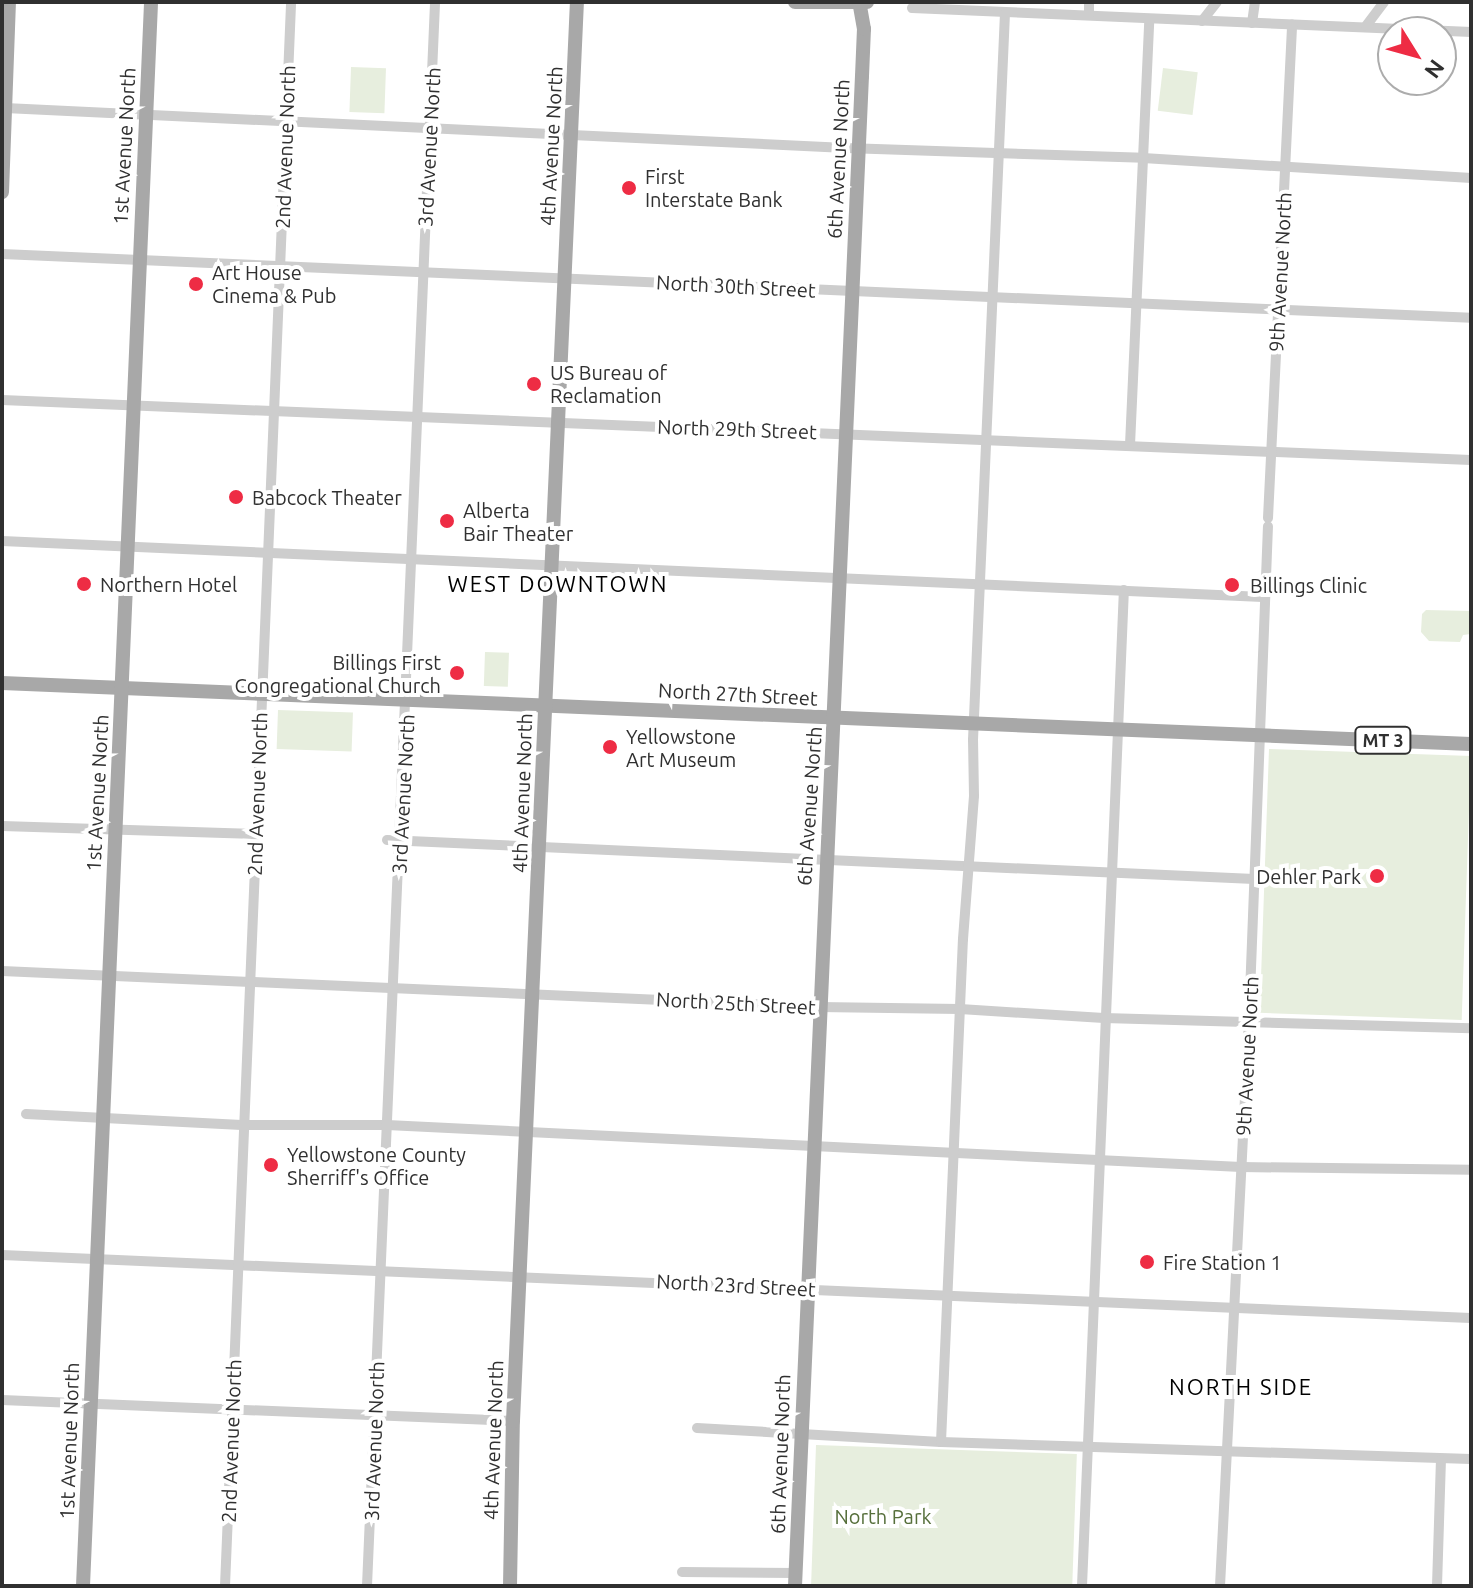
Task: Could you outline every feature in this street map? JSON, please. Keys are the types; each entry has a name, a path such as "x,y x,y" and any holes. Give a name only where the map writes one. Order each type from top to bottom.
{"main road":[{"path":"2,192 9,2"},
{"name":"1st Avenue North","path":"83,1586 151,2"},
{"name":"4th Avenue North","path":"510,1586 513,1421 577,2"},
{"path":"795,2 862,3"},
{"name":"6th Avenue North","path":"864,29 875,2"},
{"name":"6th Avenue North","path":"795,1580 825,862 835,718 864,29 862,3"},
{"name":"North 27th Street","path":"2,683 1471,744"}],"street":[{"name":"2nd Avenue North","path":"225,1586 291,2"},
{"name":"3rd Avenue North","path":"367,1586 408,701 415,416 435,2"},
{"path":"1043,13 1051,2"},
{"path":"1089,2 1089,14"},
{"path":"1202,21 1217,2"},
{"path":"1252,23 1255,2"},
{"path":"1366,26 1384,2"},
{"path":"912,8 1471,32"},
{"path":"941,1442 950,1295 960,1009 971,868 1005,14"},
{"path":"1130,445 1149,19"},
{"name":"9th Avenue North","path":"1220,1586 1236,1307 1263,597 1292,25"},
{"path":"5,108 859,149 1143,158 1471,178"},
{"name":"North 30th Street","path":"2,254 1471,318"},
{"name":"North 29th Street","path":"2,400 1471,460"},
{"path":"2,541 269,550 552,566 839,575 1263,597"},
{"path":"1082,1586 1085,1446 1124,590"},
{"path":"2,826 256,834"},
{"path":"387,840 1254,879"},
{"name":"North 25th Street","path":"2,971 819,1007 960,1009 1104,1018 1471,1028"},
{"path":"26,1114 242,1125 387,1125 956,1156 1100,1159 1241,1167 1471,1170"},
{"name":"North 23rd Street","path":"2,1255 1471,1318"},
{"path":"2,1400 513,1421"},
{"path":"697,1428 941,1442 1471,1459"},
{"path":"1437,1586 1441,1460"},
{"path":"682,1572 795,1580"}],"green space":[{"path":"351,67 386,68 384,113 349,112"},
{"path":"1163,68 1198,72 1192,115 1158,111"},
{"path":"1426,610 1471,611 1471,634 1463,635 1460,642 1429,641 1421,632 1422,614"},
{"path":"485,652 509,653 508,687 484,686"},
{"path":"278,710 353,713 352,752 277,749"},
{"name":"Dehler Park","path":"1269,749 1471,756 1462,1020 1260,1013"},
{"name":"North Park","path":"816,1445 1077,1454 1072,1586 811,1586"}],"place":[{"name":"First Interstate Bank","path":"629,188"},
{"name":"Art House Cinema & Pub","path":"196,284"},
{"name":"US Bureau of Reclamation","path":"534,384"},
{"name":"Babcock Theater","path":"236,497"},
{"name":"Alberta Bair Theater","path":"447,521"},
{"name":"Northern Hotel","path":"84,584"},
{"name":"Billings Clinic","path":"1232,585"},
{"name":"Billings First Congregational Church","path":"457,673"},
{"name":"Yellowstone Art Museum","path":"610,747"},
{"name":"Dehler Park","path":"1377,876"},
{"name":"Yellowstone County Sherriff's Office","path":"271,1165"},
{"name":"Fire Station 1","path":"1147,1262"}],"district":[{"name":"WEST DOWNTOWN","path":"558,584"},
{"name":"NORTH SIDE","path":"1241,1387"}]}
